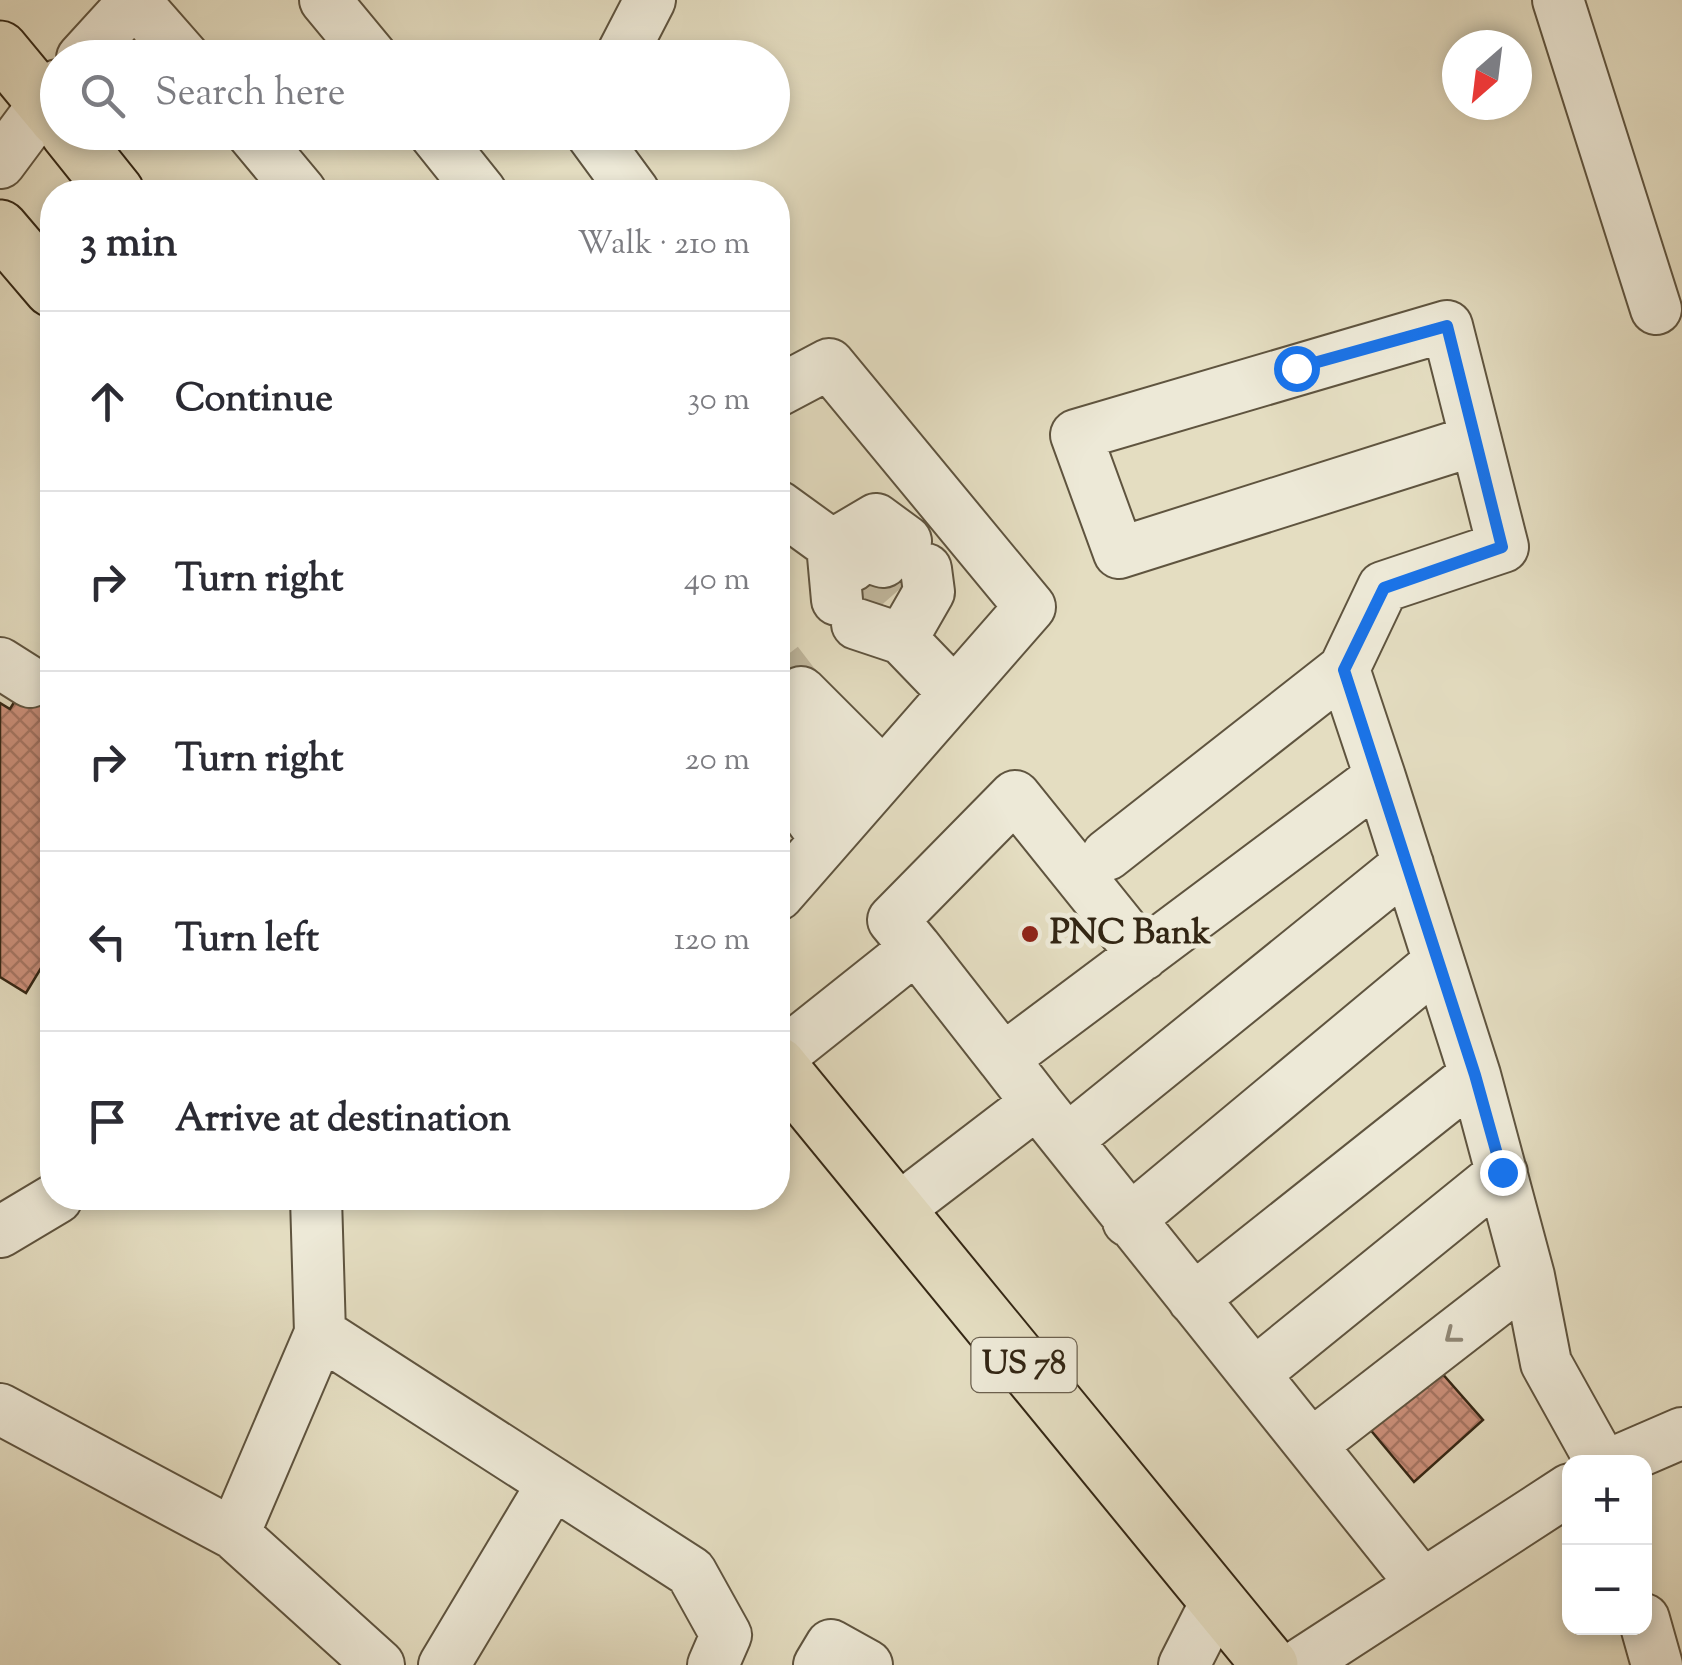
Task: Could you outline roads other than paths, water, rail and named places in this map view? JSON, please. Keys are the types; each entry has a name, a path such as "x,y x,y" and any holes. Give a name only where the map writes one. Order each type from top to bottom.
{"main road":[{"path":"0,49 40,91"},
{"path":"86,150 107,180"},
{"path":"0,228 40,274"},
{"name":"US 78","path":"790,1077 1270,1665"}],"street":[{"path":"98,40 135,0 169,40"},
{"path":"325,0 358,40"},
{"path":"629,40 650,0"},
{"path":"1558,0 1656,309"},
{"path":"0,163 40,125"},
{"path":"266,150 292,180"},
{"path":"447,150 471,180"},
{"path":"603,150 625,180"},
{"path":"1107,855 1344,670 1384,588 1502,547 1476,440 1447,326 1076,435 1119,553 1476,440"},
{"path":"790,386 830,364 1030,607 790,881"},
{"path":"790,515 879,585 954,693"},
{"path":"1344,670 1475,1075 1529,1276 1546,1363 1598,1455"},
{"path":"791,731 854,808"},
{"path":"791,731 854,808"},
{"path":"1003,1059 1380,777"},
{"path":"1142,955 1015,796 893,920 1128,1221 1421,1583"},
{"path":"897,1210 1052,1121 1408,864"},
{"path":"790,1052 916,948"},
{"path":"1128,1221 1439,962"},
{"path":"1193,1299 1475,1075"},
{"path":"1254,1374 1502,1172"},
{"path":"0,1232 40,1208"},
{"path":"234,1534 320,1333 316,1210"},
{"path":"1311,1446 1529,1276"},
{"path":"320,1333 691,1572 726,1635 713,1665"},
{"path":"0,1409 234,1534 379,1665"},
{"path":"1631,1455 1682,1433"},
{"path":"444,1665 553,1483"},
{"path":"1300,1665 1562,1494"},
{"path":"1184,1665 1217,1600"},
{"path":"1649,1635 1657,1665"},
{"path":"819,1665 830,1645 867,1665"}],"tunnel":[{"path":"864,578 885,602"},
{"path":"790,678 801,692"}],"place":[{"name":"PNC Bank","path":"1030,934"}]}
